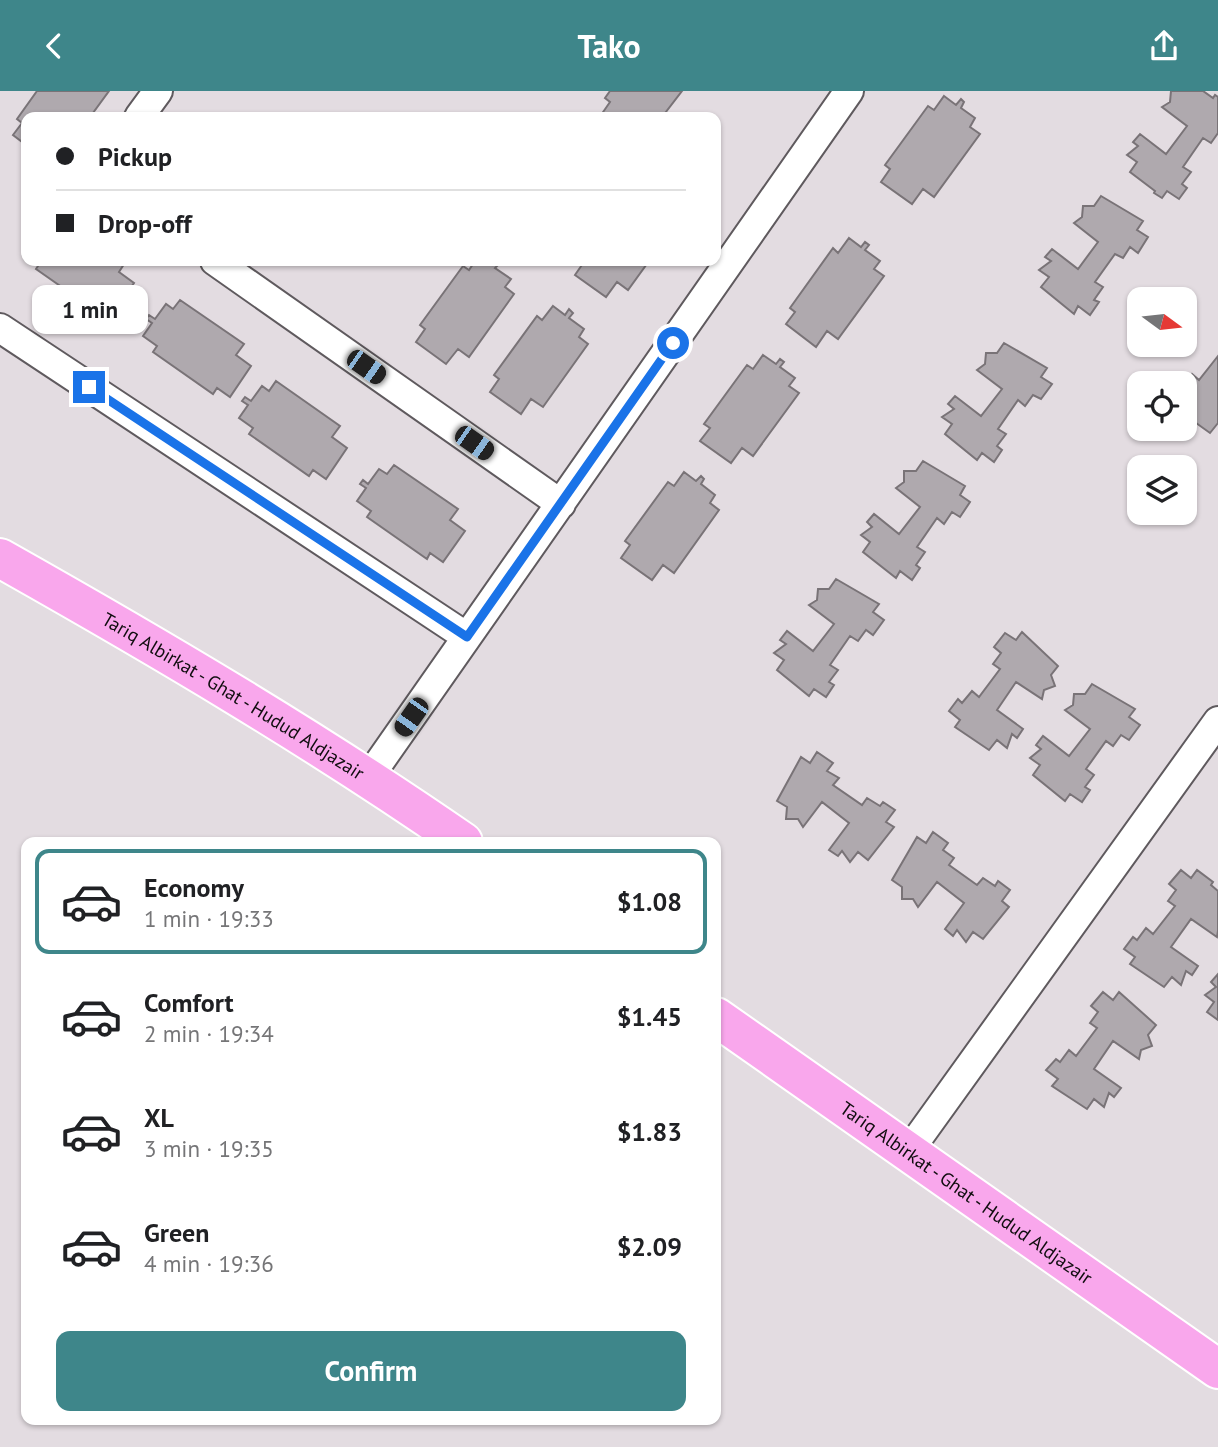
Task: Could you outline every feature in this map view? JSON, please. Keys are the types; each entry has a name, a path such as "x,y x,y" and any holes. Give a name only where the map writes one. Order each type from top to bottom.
{"highway":[{"name":"Tariq Albirkat - Ghat - Hudud Aldjazair","path":"0,558 134,633 369,777 456,837"},
{"name":"Tariq Albirkat - Ghat - Hudud Aldjazair","path":"721,1020 1218,1369"}],"street":[{"path":"143,112 158,91"},
{"path":"369,777 849,91"},
{"path":"222,266 561,504"},
{"path":"0,328 467,637"},
{"path":"908,1151 1218,721"}],"building":[{"path":"37,91 109,91 94,112 22,112"},
{"path":"610,91 682,91 666,112 603,112 610,102 605,98"},
{"path":"1171,91 1203,91 1213,98 1215,95 1218,97 1218,133 1211,143 1203,138 1183,167 1191,172 1182,184 1187,188 1179,199 1167,191 1162,198 1154,193 1155,191 1130,172 1137,162 1127,155 1138,146 1133,142 1140,134 1166,154 1187,126 1162,107 1170,102"},
{"path":"944,96 956,105 961,99 964,102 961,108 975,118 970,127 980,134 934,197 923,189 912,204 881,182 890,169 885,165 928,106 934,110"},
{"path":"21,124 21,141 13,135"},
{"path":"1101,196 1143,221 1137,230 1148,237 1138,253 1130,247 1123,258 1115,254 1095,282 1103,287 1094,300 1099,302 1090,315 1078,306 1074,314 1041,287 1049,277 1039,270 1051,261 1045,257 1052,249 1078,269 1098,242 1074,223 1082,217 1083,206 1094,206"},
{"path":"849,238 861,247 865,242 869,245 865,250 880,261 874,269 884,276 838,339 827,331 816,347 786,324 795,312 790,308 833,248 838,253"},
{"path":"38,266 123,266 119,272 134,283 112,314 99,305 96,311 36,269"},
{"path":"463,266 469,270 472,266 497,266 495,268 511,279 505,287 514,294 469,357 458,349 446,364 416,342 425,329 420,325"},
{"path":"581,266 645,266 628,290 617,282 606,297 575,275"},
{"path":"180,300 244,344 236,355 251,366 230,397 217,388 213,394 153,352 157,346 143,336 152,323 146,319 149,315 155,319 166,304 173,309"},
{"path":"553,306 565,315 569,309 573,313 569,318 584,329 579,337 588,344 543,407 531,399 521,414 490,392 499,379 494,375 537,316 542,320"},
{"path":"1004,343 1047,368 1041,377 1052,384 1041,399 1033,395 1025,406 1018,400 998,429 1006,434 997,446 1002,450 994,462 982,453 977,460 945,434 952,424 942,417 954,409 948,404 955,396 981,416 1002,389 977,370 985,364 986,353 997,353"},
{"path":"763,355 776,364 780,359 784,362 780,367 795,378 789,386 799,393 753,456 742,448 731,463 700,441 710,428 704,424 747,365 753,369"},
{"path":"1218,356 1218,423 1210,433 1197,424 1197,378 1199,380"},
{"path":"276,381 340,426 332,437 347,448 326,479 313,470 309,476 249,434 253,428 239,418 248,405 242,401 245,397 251,401 262,386 269,391"},
{"path":"923,461 965,486 960,495 970,502 960,517 952,512 944,524 937,518 917,547 925,552 916,565 920,568 912,580 900,571 896,578 863,552 870,542 861,535 872,527 867,522 874,514 899,534 920,507 896,488 904,482 904,471 916,471"},
{"path":"394,465 458,509 450,520 465,531 443,562 430,553 427,559 367,517 371,511 357,501 366,488 360,484 363,480 368,484 379,469 387,474"},
{"path":"684,472 696,481 701,476 704,479 701,484 715,495 710,503 719,510 674,573 663,565 652,580 621,558 630,545 625,541 668,482 674,486"},
{"path":"836,579 879,604 873,612 884,620 873,635 866,630 858,641 850,636 830,665 838,670 829,682 834,685 826,697 814,689 809,696 777,670 784,660 774,653 786,644 780,640 787,631 813,651 834,624 809,605 817,600 818,589 829,589"},
{"path":"1022,632 1058,666 1051,675 1055,686 1044,690 1042,699 1016,682 997,710 1023,729 1017,738 1012,734 1007,748 997,740 989,750 955,727 960,720 949,711 958,699 962,703 972,691 979,697 1000,669 993,664 1001,653 994,647 1005,633 1016,640"},
{"path":"1092,684 1135,709 1129,717 1140,725 1129,740 1121,735 1113,746 1106,741 1086,769 1094,775 1085,787 1090,790 1082,802 1070,794 1065,801 1033,775 1040,765 1030,758 1041,749 1036,745 1043,736 1069,756 1090,729 1065,710 1073,705 1074,694 1085,694"},
{"path":"817,752 833,763 827,771 839,778 833,785 862,805 867,798 880,806 883,802 895,810 886,822 894,827 868,860 858,852 850,862 842,851 838,856 829,850 849,823 822,802 803,827 798,819 786,819 787,807 777,801 801,757 810,763"},
{"path":"933,832 948,843 943,850 954,858 949,865 977,885 983,878 995,886 998,881 1010,890 1002,901 1009,907 983,939 973,932 966,942 957,930 953,936 945,929 964,903 937,882 918,907 913,899 902,899 902,887 892,880 917,837 926,843"},
{"path":"1181,870 1191,878 1197,870 1213,882 1211,885 1218,891 1218,931 1217,937 1191,919 1171,947 1198,966 1192,975 1186,971 1181,985 1172,977 1164,987 1130,964 1135,957 1124,949 1133,937 1137,940 1146,928 1153,934 1175,906 1168,901 1176,890 1169,884"},
{"path":"1218,974 1218,1020 1207,1012 1214,1002 1205,995 1216,987 1211,982"},
{"path":"1103,992 1113,1000 1119,992 1156,1025 1148,1035 1152,1046 1141,1050 1139,1059 1113,1041 1094,1069 1121,1088 1114,1097 1109,1093 1104,1107 1094,1099 1087,1109 1052,1086 1058,1079 1046,1070 1056,1059 1060,1062 1069,1050 1076,1056 1097,1028 1090,1023 1098,1012 1091,1006"}],"route":[{"path":"89,387 467,637 673,343"}]}
